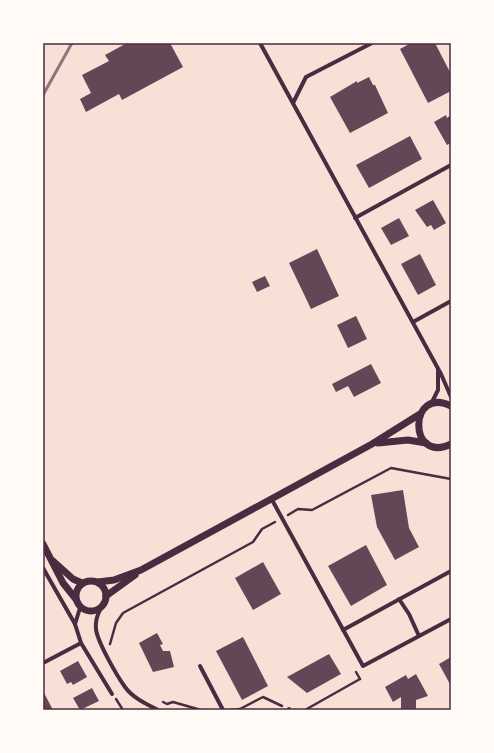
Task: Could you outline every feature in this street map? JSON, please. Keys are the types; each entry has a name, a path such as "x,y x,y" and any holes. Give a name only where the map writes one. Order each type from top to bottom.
{"street":[{"path":"260,43 436,364 451,397"},
{"path":"293,103 306,77 372,43"},
{"path":"355,218 451,165"},
{"path":"413,322 451,302"},
{"path":"158,710 137,698 125,687 99,640 96,630 96,618 106,596 141,570 372,444 420,414 429,406 438,390 439,374 436,364"},
{"path":"429,406 440,403 451,406"},
{"path":"420,414 418,426 422,438 426,443"},
{"path":"372,444 408,440 438,447 449,446"},
{"path":"271,498 363,666 451,619"},
{"path":"43,544 63,583 75,598 80,608 88,612 101,608"},
{"path":"50,559 73,579 82,583 90,581 98,582 114,580 141,570"},
{"path":"43,568 75,624 81,642 112,694"},
{"path":"343,630 451,571"},
{"path":"98,582 104,588 106,596"},
{"path":"75,598 77,590 82,583"},
{"path":"399,599 412,618 419,636"},
{"path":"75,624 80,608"},
{"path":"43,663 81,642"},
{"path":"200,666 223,710"}],"path":[{"path":"109,645 116,623 123,614 253,542 262,529 298,509 312,510 391,468 451,479"},
{"path":"305,710 360,679 363,666"},
{"path":"112,694 123,710"},
{"path":"230,710 240,709 263,697 289,710"},
{"path":"161,701 167,704 173,702 201,710"}],"building":[{"path":"127,43 170,43 183,67 122,100 119,94 86,112 80,99 91,93 82,75 109,61 105,55"},
{"path":"411,43 435,43 451,74 451,91 428,103 400,49"},
{"path":"369,77 373,85 375,85 388,113 350,133 330,97 357,81 357,83"},
{"path":"446,115 447,118 451,115 451,143 447,145 434,122"},
{"path":"410,136 422,159 369,188 356,165"},
{"path":"433,200 446,223 434,230 431,225 427,227 415,210"},
{"path":"399,218 409,236 391,245 381,228"},
{"path":"317,249 339,296 311,309 289,263"},
{"path":"420,254 436,285 418,295 401,264"},
{"path":"265,276 270,286 257,292 252,282"},
{"path":"356,316 367,339 348,348 337,325"},
{"path":"371,364 381,383 354,397 348,386 336,392 332,384"},
{"path":"403,490 409,528 419,547 395,560 377,527 371,495"},
{"path":"366,545 387,585 351,606 328,566"},
{"path":"263,562 281,594 253,610 235,578"},
{"path":"157,633 163,644 160,645 163,651 170,651 174,667 153,672 139,643"},
{"path":"243,637 268,686 242,700 216,651"},
{"path":"329,654 341,674 307,693 287,677"},
{"path":"451,657 451,686 439,664"},
{"path":"78,661 87,677 73,685 71,682 67,684 60,671"},
{"path":"416,674 428,696 416,700 416,710 401,710 401,697 393,702 385,687 406,675 408,679"},
{"path":"92,688 99,701 80,710 73,698"},
{"path":"43,691 53,710 43,710"}],"railway":[{"path":"43,95 72,43"}]}
